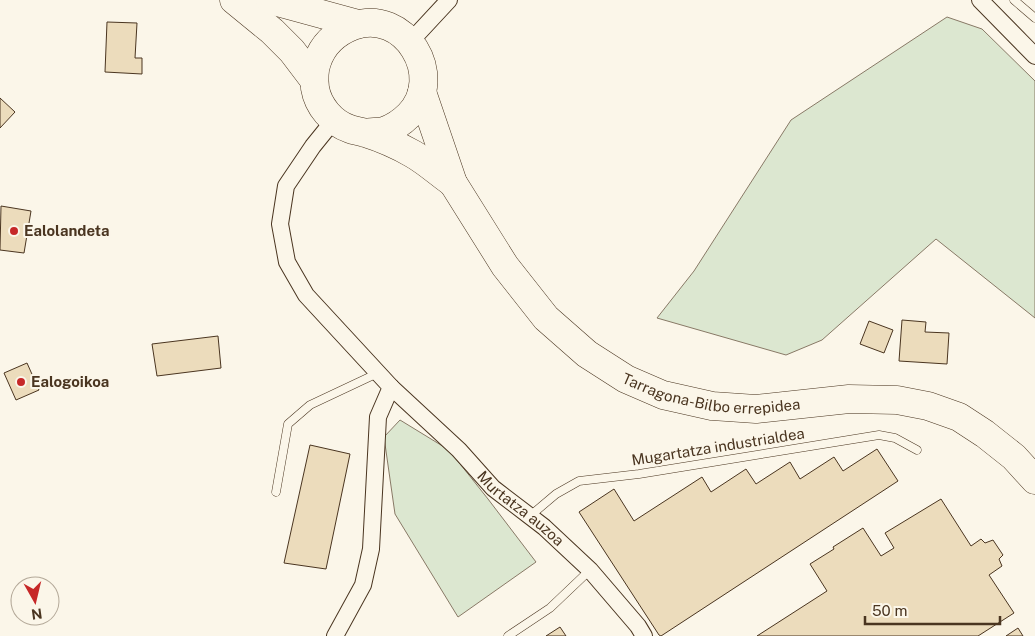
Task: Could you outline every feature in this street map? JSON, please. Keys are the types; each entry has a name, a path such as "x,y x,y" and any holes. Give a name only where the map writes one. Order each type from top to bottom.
{"highway":[{"name":"Tarragona-Bilbo errepidea","path":"234,0 272,31 292,51 314,80"},
{"name":"Tarragona-Bilbo errepidea","path":"270,0 358,24"},
{"name":"Tarragona-Bilbo errepidea","path":"365,133 384,131 401,122 414,109 422,92 424,74 420,57 410,42 400,32 387,26 372,23 358,24 344,29 331,38 322,50 316,64 314,80 316,95 324,109 334,120 348,129 365,133 414,154 453,183"},
{"name":"Tarragona-Bilbo errepidea","path":"422,92 453,183 506,266 546,318 587,354 626,380 663,394 712,406 756,409 849,399 897,400 928,406 959,417 985,434 1014,457 1035,480"}],"street":[{"path":"410,42 449,0"},
{"path":"980,0 1035,56"},
{"name":"Murtatza auzoa","path":"334,120 313,146 286,186 280,224 287,262 306,294 391,387 459,450 493,488 544,526 590,570 638,626 644,636"},
{"path":"336,636 363,585 371,549 378,417 391,387"}],"lane":[{"path":"1014,0 1035,18"},
{"path":"276,492 288,424 310,405 378,373"},
{"name":"Mugartatza industrialdea","path":"530,516 556,494 579,481 639,474 879,435 895,438 917,450"},
{"path":"508,636 550,608 590,570"}],"green space":[{"path":"947,17 982,29 1035,81 1035,318 936,239 822,340 786,355 657,318 694,271 791,120"},
{"path":"400,420 449,450 536,562 458,617 395,514 384,437"}],"building":[{"path":"107,22 137,23 135,58 142,58 142,74 105,72"},
{"path":"0,98 15,112 0,128"},
{"name":"Ealolandeta","path":"1,206 31,211 24,253 0,250"},
{"path":"902,320 926,322 925,332 949,333 947,364 899,361"},
{"path":"869,321 893,330 884,353 860,344"},
{"path":"218,336 221,368 157,376 152,344"},
{"name":"Ealogoikoa","path":"27,363 39,390 16,400 4,373"},
{"path":"310,445 350,454 326,569 284,563"},
{"path":"877,449 898,481 661,636 579,512 614,489 634,521 702,477 711,492 746,469 756,484 790,462 800,479 834,457 843,471"},
{"path":"941,499 971,546 981,539 985,543 993,540 1003,555 999,559 1002,566 989,575 1014,613 978,636 757,636 827,591 810,564 863,528 881,556 894,548 885,533"},
{"path":"560,627 566,636 546,636"},
{"path":"1018,628 1023,636 1006,636"}],"place":[{"name":"Ealolandeta","path":"14,231"},
{"name":"Ealogoikoa","path":"21,382"}]}
